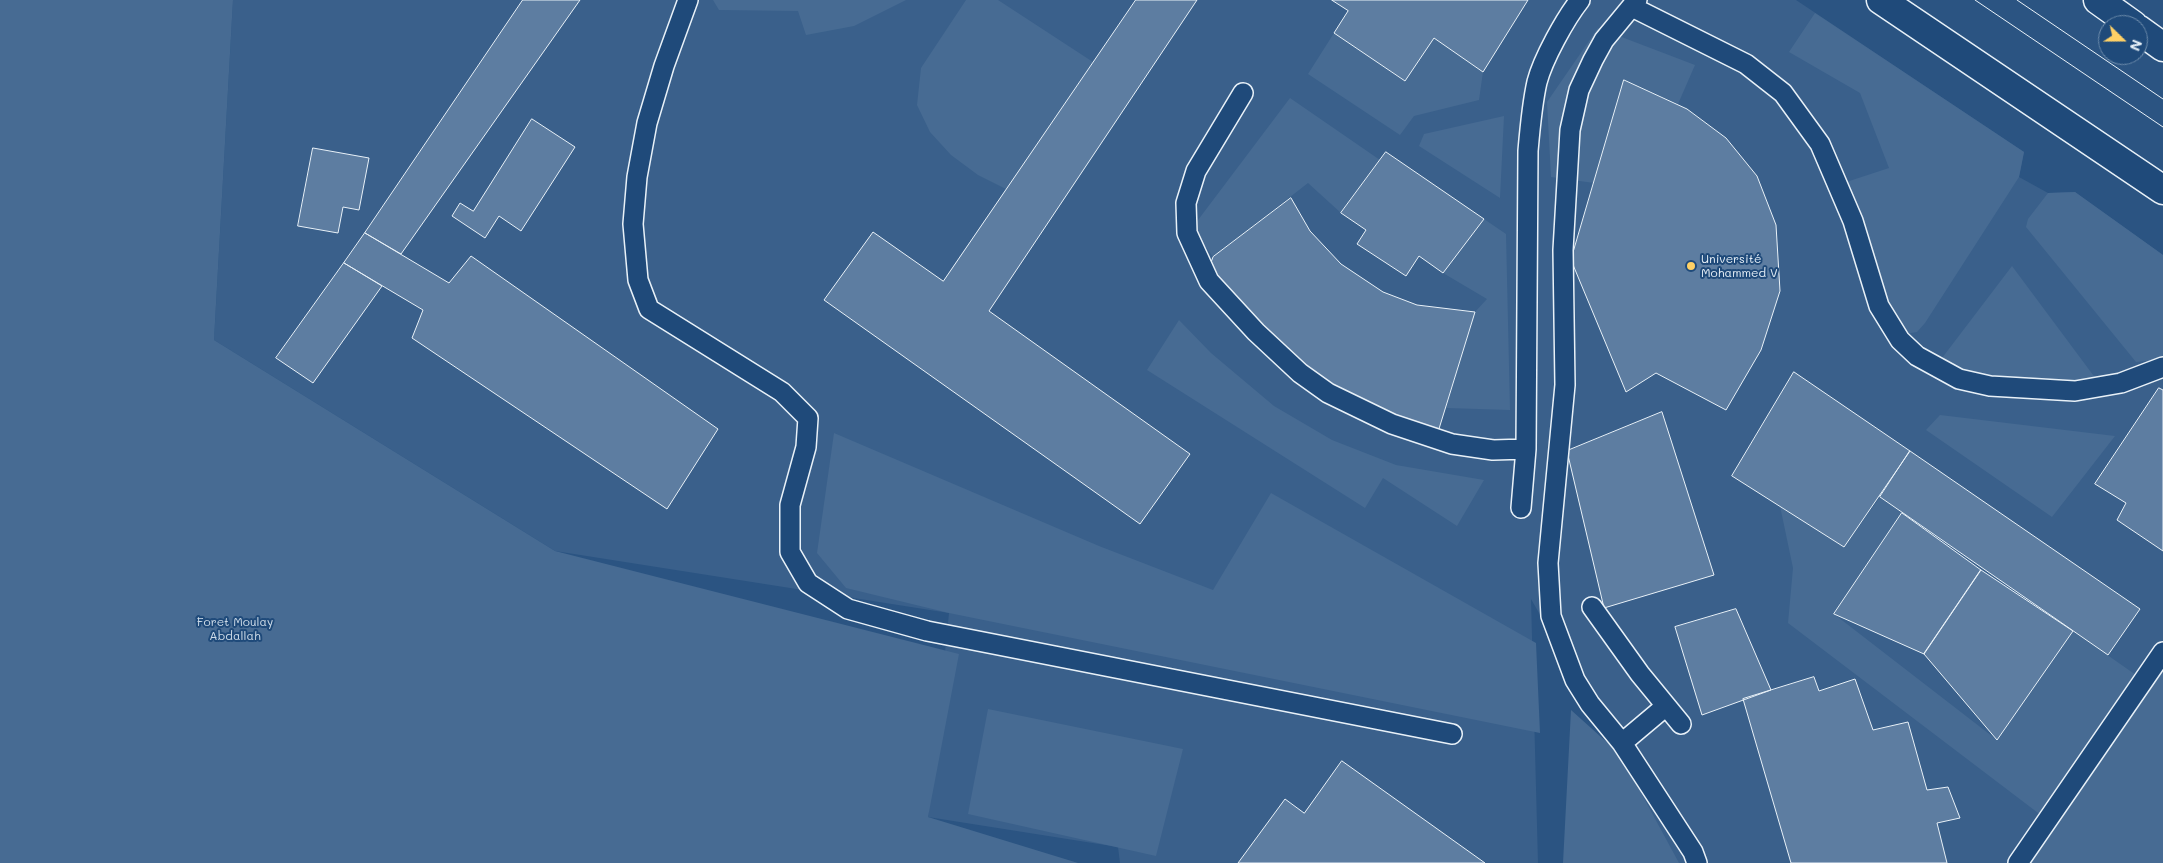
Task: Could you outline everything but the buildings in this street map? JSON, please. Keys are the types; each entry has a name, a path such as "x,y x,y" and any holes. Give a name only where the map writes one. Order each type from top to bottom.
{"main road":[{"path":"1881,0 2163,190"},
{"path":"2098,0 2119,15"},
{"path":"2148,36 2163,47"}],"lane":[{"path":"688,0 664,66 650,114 637,177 633,224 638,280 649,309 782,392 808,418 806,447 790,505 790,552 808,583 848,609 927,632 1452,734"},
{"path":"1521,508 1526,449 1528,151 1532,110 1538,80 1556,40 1580,0"},
{"path":"1697,863 1693,852 1622,743 1590,704 1575,680 1551,616 1548,563 1565,385 1562,250 1570,130 1579,90 1593,60 1604,40 1634,4 1746,64 1783,93 1820,144 1853,221 1879,306 1900,340 1917,356 1959,379 1990,386 2075,391 2121,383 2163,366"},
{"path":"1243,93 1196,170 1186,203 1187,233 1209,281 1256,332 1300,373 1343,401 1392,424 1452,444 1492,450 1526,449"},
{"path":"1592,607 1620,648 1681,724"},
{"path":"2018,863 2163,652"},
{"path":"1622,743 1666,706"}],"shaded area":[{"path":"233,0 1796,0 2024,152 2019,177 2048,193 2075,192 2163,255 2163,671 2032,863 1665,863 1620,754 1531,599 1538,863 1120,863 1118,847 928,817 949,613 555,551 214,340"}],"green space":[{"name":"Foret Moulay Abdallah","path":"0,0 233,0 214,340 555,551 959,654 928,817 1078,863 0,863"},
{"path":"713,0 906,0 854,26 806,35 798,11 719,10"},
{"path":"966,0 998,0 1093,62 1006,189 978,175 951,155 930,132 917,105 921,68"},
{"path":"1815,13 2024,152 2019,177 1925,323 1917,332 1905,334 1878,310 1828,188 1889,168 1860,93 1789,52"},
{"path":"1598,28 1695,65 1678,104 1625,80 1594,183 1551,177 1547,102"},
{"path":"1334,33 1404,81 1434,38 1483,72 1479,100 1414,116 1400,135 1308,74"},
{"path":"1290,98 1380,160 1341,213 1308,183 1213,257 1192,228"},
{"path":"1504,116 1500,198 1419,146 1424,134"},
{"path":"2075,192 2163,255 2163,359 2136,362 2026,227 2028,219 2048,193"},
{"path":"1484,219 1506,234 1510,410 1446,408 1475,312 1487,299 1443,273"},
{"path":"2012,266 2099,383 1958,373 1939,362"},
{"path":"1179,320 1211,353 1274,406 1332,440 1396,465 1484,480 1457,526 1383,478 1365,508 1147,370"},
{"path":"1940,415 2115,436 2052,517 1926,430"},
{"path":"834,433 1099,546 1213,590 1271,493 1536,643 1540,733 949,613 846,588 817,553"},
{"path":"1880,497 1902,513 1834,614 1997,740 2073,631 2146,682 2163,659 2163,863 2020,863 2046,819 1788,623 1793,568 1780,506 1844,547"},
{"path":"988,709 1183,749 1156,856 968,814"},
{"path":"1571,710 1620,754 1679,863 1563,863"}],"tram line":[{"path":"1975,0 2163,127"},
{"path":"2017,0 2163,99"}],"place":[{"name":"Université Mohammed V","path":"1691,266"}]}
